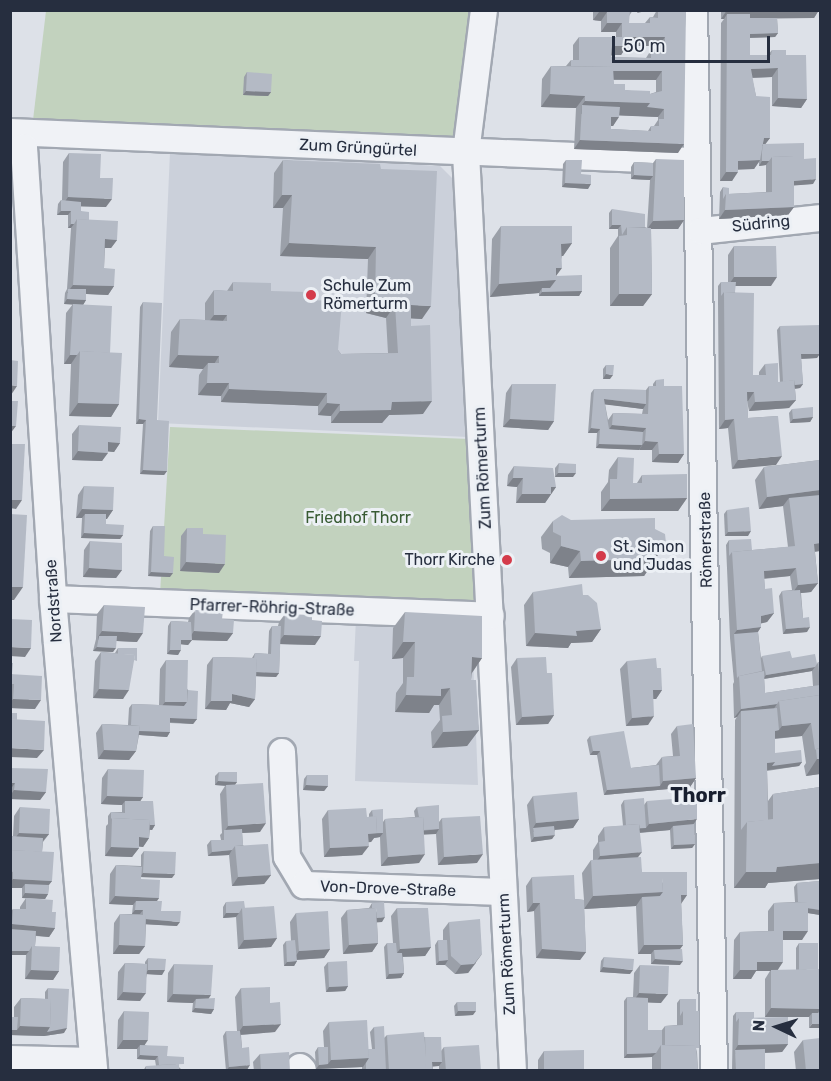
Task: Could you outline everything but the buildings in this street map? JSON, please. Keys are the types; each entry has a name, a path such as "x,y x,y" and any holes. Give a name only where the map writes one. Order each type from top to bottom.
{"street":[{"name":"Zum Römerturm","path":"484,10 466,153 513,1071"},
{"name":"Römerstraße","path":"694,10 701,231 714,1071"},
{"name":"Zum Grüngürtel","path":"13,133 699,161"},
{"name":"Nordstraße","path":"13,133 24,147 53,599 93,1066"},
{"name":"Südring","path":"701,231 820,218"},
{"name":"Pfarrer-Röhrig-Straße","path":"53,599 491,616"},
{"name":"Von-Drove-Straße","path":"282,752 287,857 304,885 503,892"},
{"path":"10,1059 93,1066"}],"shaded area":[{"name":"Schule Zum Römerturm","path":"170,152 440,166 452,178 468,437 158,423"},
{"path":"356,618 472,631 478,785 355,781 359,661 354,661"}],"green space":[{"path":"46,11 472,11 458,135 453,141 445,143 33,120"},
{"name":"Friedhof Thorr","path":"170,427 469,439 478,606 160,594"}],"place":[{"name":"Schule Zum Römerturm","path":"311,295"},
{"name":"St. Simon und Judas","path":"601,556"},
{"name":"Thorr Kirche","path":"507,560"}],"district":[{"name":"Thorr","path":"698,795"}]}
